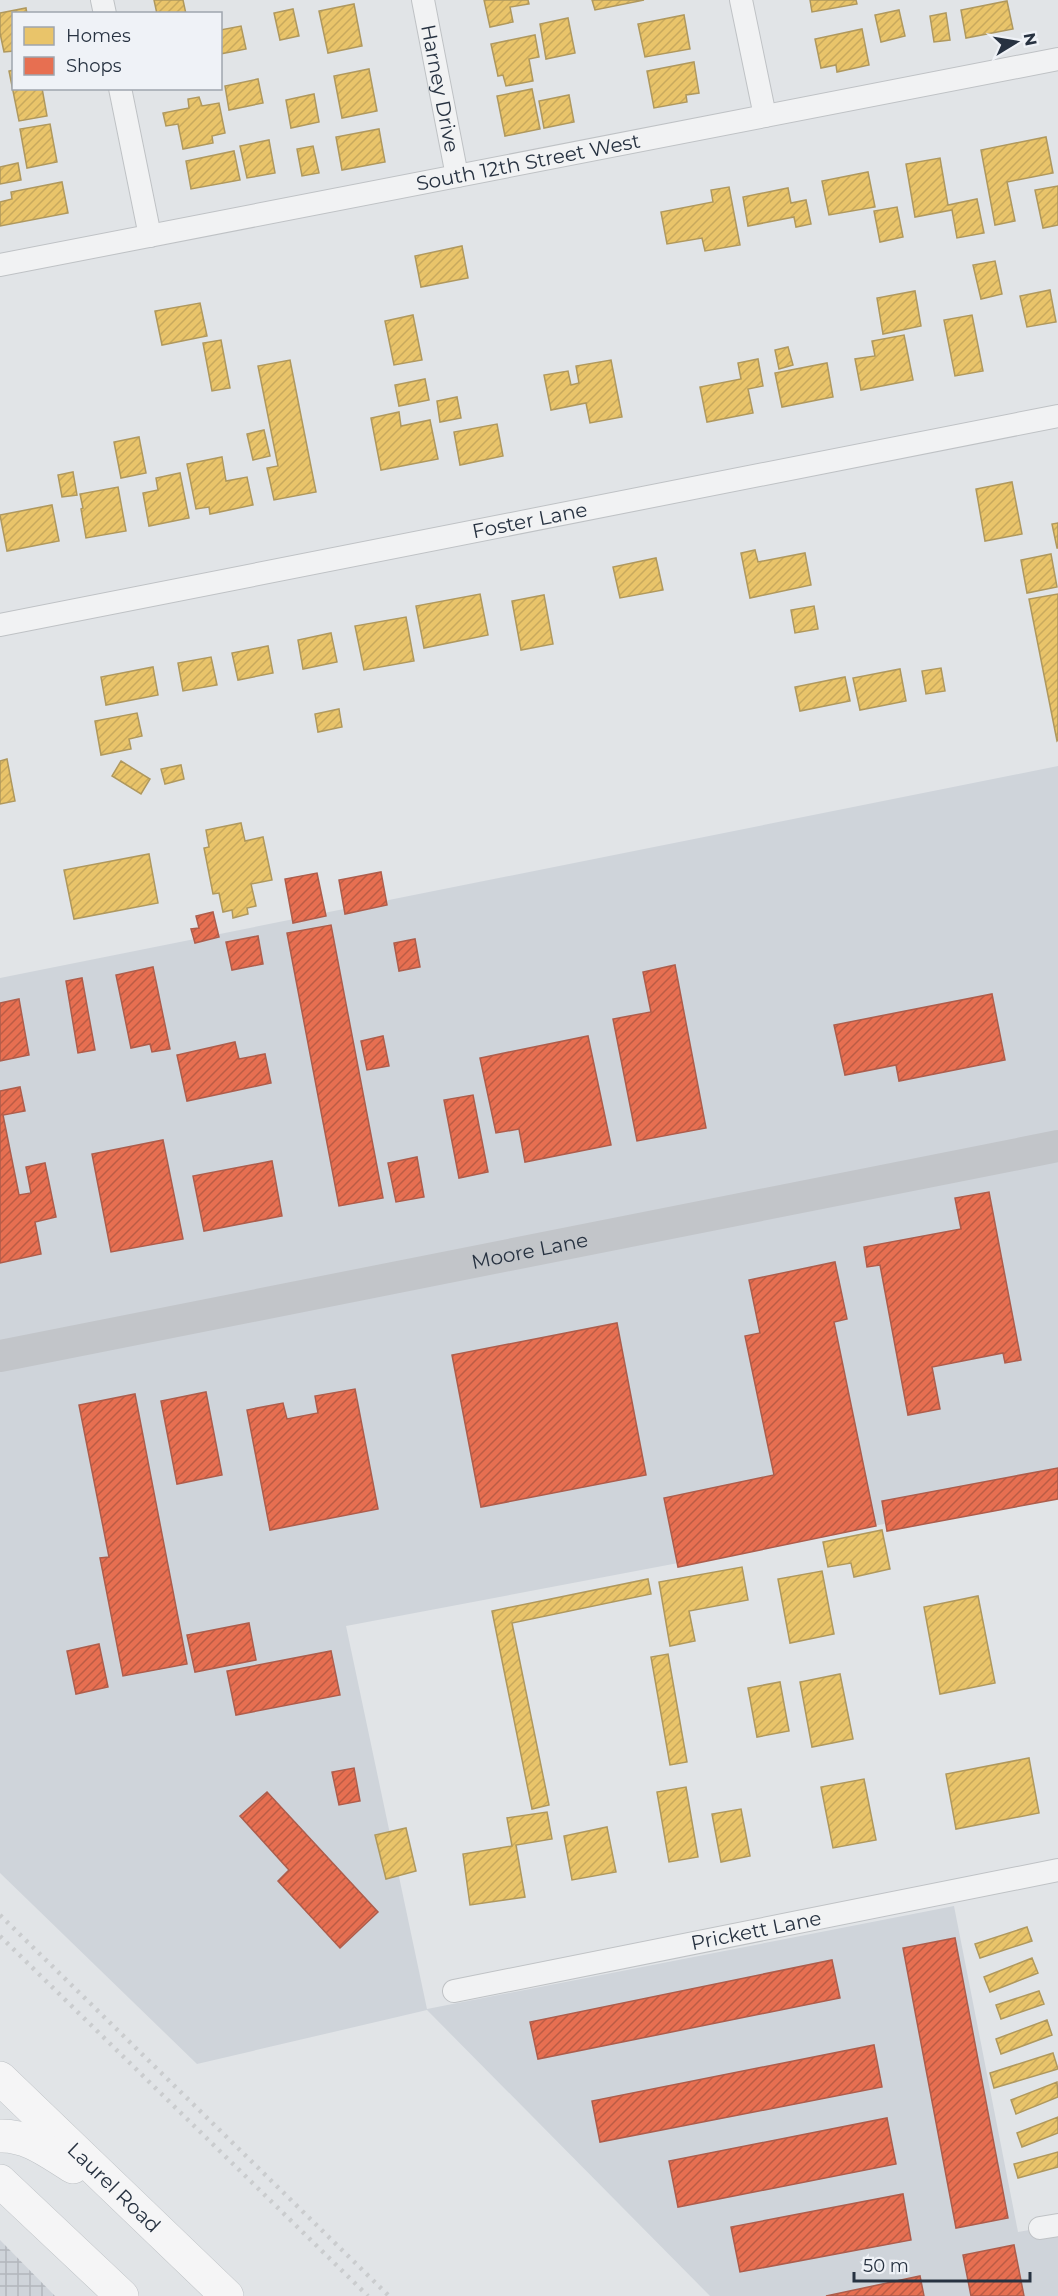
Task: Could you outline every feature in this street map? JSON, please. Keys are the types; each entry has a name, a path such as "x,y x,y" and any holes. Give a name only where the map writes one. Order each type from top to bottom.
{"main road":[{"name":"Laurel Road","path":"0,2078 227,2296"},
{"path":"0,2136 15,2136 29,2141 123,2198"},
{"path":"0,2181 122,2296"}],"street":[{"name":"Harney Drive","path":"423,0 457,176"},
{"path":"741,0 765,116"},
{"name":"South 12th Street West","path":"0,265 1058,59"},
{"path":"120,90 150,236"},
{"name":"Foster Lane","path":"0,625 1058,416"},
{"name":"Moore Lane","path":"0,1356 1058,1146"},
{"name":"Prickett Lane","path":"454,1991 1058,1870"}],"shaded area":[{"path":"1058,766 1058,1491 346,1626 427,2009 954,1906 1018,2232 1058,2225 1058,2296 710,2296 427,2010 197,2064 0,1873 0,978"},
{"path":"0,2240 55,2296 0,2296"}],"building: Homes":[{"path":"154,0 183,0 186,12 157,12"},
{"path":"484,0 528,0 529,4 510,7 513,22 490,27"},
{"path":"592,0 644,0 595,10"},
{"path":"810,0 856,0 857,4 812,12"},
{"path":"1007,1 1013,29 966,38 961,10"},
{"path":"354,4 362,46 328,53 319,11"},
{"path":"26,8 27,12 12,12 12,51 4,52 0,33 0,13"},
{"path":"293,9 299,36 280,40 274,13"},
{"path":"899,10 905,36 881,42 875,15"},
{"path":"946,13 950,40 934,42 930,16"},
{"path":"684,15 690,49 645,57 638,24"},
{"path":"568,18 575,53 546,59 540,24"},
{"path":"241,26 246,49 222,54 222,30"},
{"path":"862,29 869,65 837,72 836,65 821,68 815,39"},
{"path":"535,35 539,57 529,59 533,81 506,86 503,75 498,76 491,44"},
{"path":"694,62 699,93 686,95 687,102 654,108 647,71"},
{"path":"369,69 377,111 342,118 334,76"},
{"path":"12,70 12,86 9,71"},
{"path":"258,79 263,103 229,110 225,86"},
{"path":"532,89 540,129 505,136 497,96"},
{"path":"13,90 42,90 47,116 19,121"},
{"path":"314,94 319,122 291,128 286,100"},
{"path":"569,95 574,122 544,128 539,101"},
{"path":"199,97 202,106 219,103 225,133 212,136 213,143 183,149 178,124 166,126 163,113 189,108 188,99"},
{"path":"50,124 57,162 27,168 20,129"},
{"path":"379,129 385,162 342,170 336,137"},
{"path":"1046,137 1053,173 1007,182 1015,221 995,225 981,150"},
{"path":"269,140 275,173 247,178 240,146"},
{"path":"313,146 319,173 302,176 297,149"},
{"path":"234,151 240,180 191,189 186,161"},
{"path":"940,158 948,205 977,199 984,233 957,238 952,210 915,217 906,164"},
{"path":"18,163 21,180 0,184 0,167"},
{"path":"868,172 875,207 829,215 822,181"},
{"path":"62,182 68,213 0,226 0,202 12,199 11,192"},
{"path":"1058,186 1058,225 1043,228 1035,190"},
{"path":"729,187 740,245 705,251 702,238 667,244 661,212 713,202 711,190"},
{"path":"788,188 791,203 806,200 811,224 796,227 794,217 748,226 743,197"},
{"path":"897,207 903,237 880,242 874,211"},
{"path":"462,246 468,278 421,287 415,256"},
{"path":"995,261 1002,294 981,299 973,265"},
{"path":"1050,290 1056,322 1027,327 1020,296"},
{"path":"915,291 921,326 883,334 877,298"},
{"path":"200,303 207,336 162,345 155,311"},
{"path":"413,315 422,360 394,365 385,321"},
{"path":"972,315 983,371 955,376 944,320"},
{"path":"904,335 913,380 861,390 855,359 875,356 872,341"},
{"path":"221,340 230,388 212,391 203,343"},
{"path":"788,347 793,365 779,369 775,350"},
{"path":"758,359 763,386 748,389 753,413 707,422 700,387 741,379 738,363"},
{"path":"290,360 316,492 274,500 267,468 278,466 258,366"},
{"path":"611,360 622,417 590,423 586,403 551,410 544,375 568,371 571,385 579,383 576,366"},
{"path":"827,363 833,397 782,407 775,373"},
{"path":"425,379 429,400 399,406 395,385"},
{"path":"457,397 461,418 440,422 437,401"},
{"path":"399,412 401,426 430,420 438,459 381,470 371,418"},
{"path":"497,424 503,456 460,465 454,432"},
{"path":"264,430 270,456 253,460 247,434"},
{"path":"139,437 146,473 121,478 114,442"},
{"path":"222,457 226,481 247,477 253,505 210,514 209,507 196,509 187,464"},
{"path":"73,472 77,495 62,497 58,475"},
{"path":"180,473 189,518 149,526 143,493 158,490 156,478"},
{"path":"1012,482 1022,534 985,541 976,489"},
{"path":"118,487 126,531 86,538 80,494"},
{"path":"52,505 59,541 7,551 0,515"},
{"path":"1058,523 1058,548 1057,548 1052,524"},
{"path":"755,550 758,562 805,553 811,585 750,598 741,553"},
{"path":"1051,554 1057,587 1027,593 1021,560"},
{"path":"656,558 663,590 620,598 613,567"},
{"path":"480,594 488,635 424,648 416,606"},
{"path":"1058,594 1058,740 1057,741 1029,599"},
{"path":"544,595 553,644 521,650 512,601"},
{"path":"814,606 818,629 795,633 791,610"},
{"path":"406,617 414,661 364,670 355,626"},
{"path":"331,633 337,662 303,669 298,640"},
{"path":"268,646 273,673 238,680 232,653"},
{"path":"211,657 217,685 183,691 178,663"},
{"path":"153,667 158,695 106,705 101,677"},
{"path":"941,668 945,691 926,694 922,671"},
{"path":"900,669 906,701 860,710 853,678"},
{"path":"845,677 850,701 800,711 795,687"},
{"path":"339,709 342,727 318,732 315,714"},
{"path":"137,713 142,736 129,739 131,749 101,755 95,721"},
{"path":"7,759 15,801 0,804 0,761"},
{"path":"121,761 150,779 141,794 112,776"},
{"path":"181,765 184,779 165,784 161,769"},
{"path":"241,823 245,841 263,837 272,880 251,884 256,906 247,908 248,914 233,918 232,910 223,912 219,893 213,894 204,848 209,847 206,830"},
{"path":"149,854 158,903 74,919 64,870"},
{"path":"882,1530 890,1569 854,1577 851,1563 828,1567 823,1542"},
{"path":"742,1567 748,1600 689,1611 695,1641 670,1646 659,1582"},
{"path":"822,1571 834,1634 790,1643 778,1579"},
{"path":"648,1579 651,1594 512,1623 549,1805 532,1809 492,1611"},
{"path":"978,1596 995,1683 940,1694 924,1607"},
{"path":"668,1654 687,1762 670,1765 651,1657"},
{"path":"840,1674 853,1739 812,1747 800,1682"},
{"path":"780,1682 789,1731 757,1737 748,1688"},
{"path":"1029,1758 1039,1813 956,1829 946,1774"},
{"path":"864,1779 876,1840 833,1848 821,1787"},
{"path":"686,1787 698,1857 669,1862 657,1792"},
{"path":"741,1809 750,1856 721,1862 712,1814"},
{"path":"547,1812 552,1839 516,1845 525,1897 470,1905 463,1854 512,1846 507,1818"},
{"path":"607,1827 616,1872 572,1880 564,1836"},
{"path":"406,1828 416,1871 386,1879 375,1835"},
{"path":"1027,1927 1032,1941 980,1958 975,1944"},
{"path":"1032,1958 1038,1973 990,1992 984,1977"},
{"path":"1039,1991 1044,2004 1001,2019 996,2005"},
{"path":"1047,2020 1052,2035 1001,2054 996,2039"},
{"path":"1053,2053 1058,2069 994,2088 990,2073"},
{"path":"1057,2082 1058,2097 1016,2114 1011,2100"},
{"path":"1058,2117 1058,2133 1022,2147 1017,2133"},
{"path":"1058,2152 1058,2167 1018,2178 1014,2164"}],"building: Shops":[{"path":"381,872 387,905 345,914 339,880"},
{"path":"317,873 326,916 293,923 285,879"},
{"path":"213,912 219,937 195,943 191,929 199,928 196,916"},
{"path":"331,925 383,1198 339,1206 287,933"},
{"path":"258,936 263,964 232,970 226,942"},
{"path":"415,939 420,967 399,971 394,943"},
{"path":"675,965 706,1128 637,1141 613,1019 651,1012 643,972"},
{"path":"153,967 170,1049 152,1052 150,1044 131,1048 116,975"},
{"path":"82,978 95,1050 78,1053 66,981"},
{"path":"992,994 1005,1060 899,1081 896,1065 845,1075 834,1025"},
{"path":"19,999 29,1055 0,1061 0,1003"},
{"path":"383,1036 389,1066 367,1070 361,1041"},
{"path":"588,1036 611,1145 525,1162 519,1129 496,1133 480,1058"},
{"path":"235,1042 239,1059 265,1054 271,1083 187,1101 177,1055"},
{"path":"20,1087 25,1111 3,1115 19,1195 31,1193 26,1167 45,1163 56,1217 35,1222 41,1254 0,1263 0,1091"},
{"path":"473,1095 488,1172 459,1178 444,1100"},
{"path":"163,1140 183,1239 111,1252 92,1154"},
{"path":"417,1157 424,1197 396,1202 388,1163"},
{"path":"272,1161 282,1216 204,1231 193,1176"},
{"path":"989,1192 1021,1360 1005,1363 1003,1353 932,1367 940,1409 908,1415 880,1265 867,1267 864,1247 961,1229 955,1198"},
{"path":"835,1262 847,1319 834,1322 876,1526 678,1567 664,1498 774,1475 745,1336 760,1333 749,1280"},
{"path":"617,1323 646,1475 481,1507 452,1355"},
{"path":"355,1389 378,1509 270,1530 247,1410 283,1403 287,1419 318,1413 315,1396"},
{"path":"206,1392 222,1475 177,1484 161,1401"},
{"path":"135,1394 187,1664 123,1676 100,1558 109,1557 79,1405"},
{"path":"1058,1468 1058,1499 887,1531 882,1501"},
{"path":"249,1623 256,1660 195,1672 187,1635"},
{"path":"99,1644 108,1687 76,1694 67,1651"},
{"path":"331,1651 340,1695 236,1715 227,1671"},
{"path":"354,1768 360,1801 339,1805 332,1772"},
{"path":"267,1792 378,1912 340,1948 278,1881 289,1870 240,1816"},
{"path":"955,1938 1008,2218 956,2228 903,1948"},
{"path":"832,1960 840,1998 538,2059 530,2022"},
{"path":"874,2045 882,2087 600,2142 592,2101"},
{"path":"887,2118 896,2164 678,2207 669,2161"},
{"path":"903,2194 911,2240 740,2272 731,2227"},
{"path":"1014,2245 1024,2296 971,2296 963,2255"},
{"path":"920,2276 924,2296 826,2296"}],"railway":[{"path":"0,1915 389,2296"},
{"path":"0,1936 368,2296"}]}
